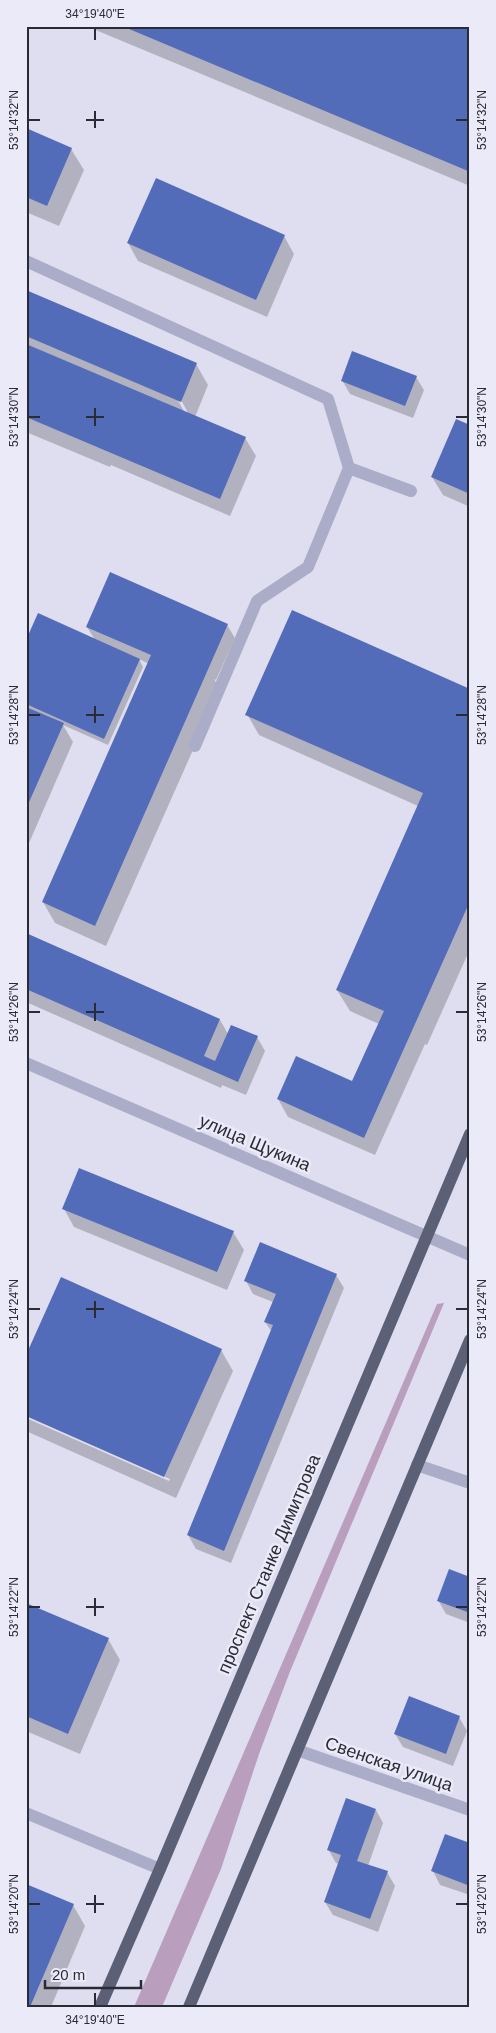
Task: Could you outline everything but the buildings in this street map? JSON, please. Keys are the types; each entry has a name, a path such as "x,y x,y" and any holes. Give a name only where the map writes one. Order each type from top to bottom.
{"main road":[{"name":"проспект Станке Димитрова","path":"100,2007 470,1134"},
{"path":"188,2007 470,1340"}],"street":[{"path":"26,261 328,399 349,468 308,567 257,600 195,746"},
{"path":"349,468 411,491"},
{"name":"улица Щукина","path":"26,1063 470,1255"},
{"path":"417,1465 470,1483"},
{"name":"Свенская улица","path":"297,1750 470,1810"},
{"path":"26,1813 160,1869"}],"shaded area":[{"path":"444,1303 289,1674 259,1754 221,1869 162,2007 134,2007 437,1304"}]}
